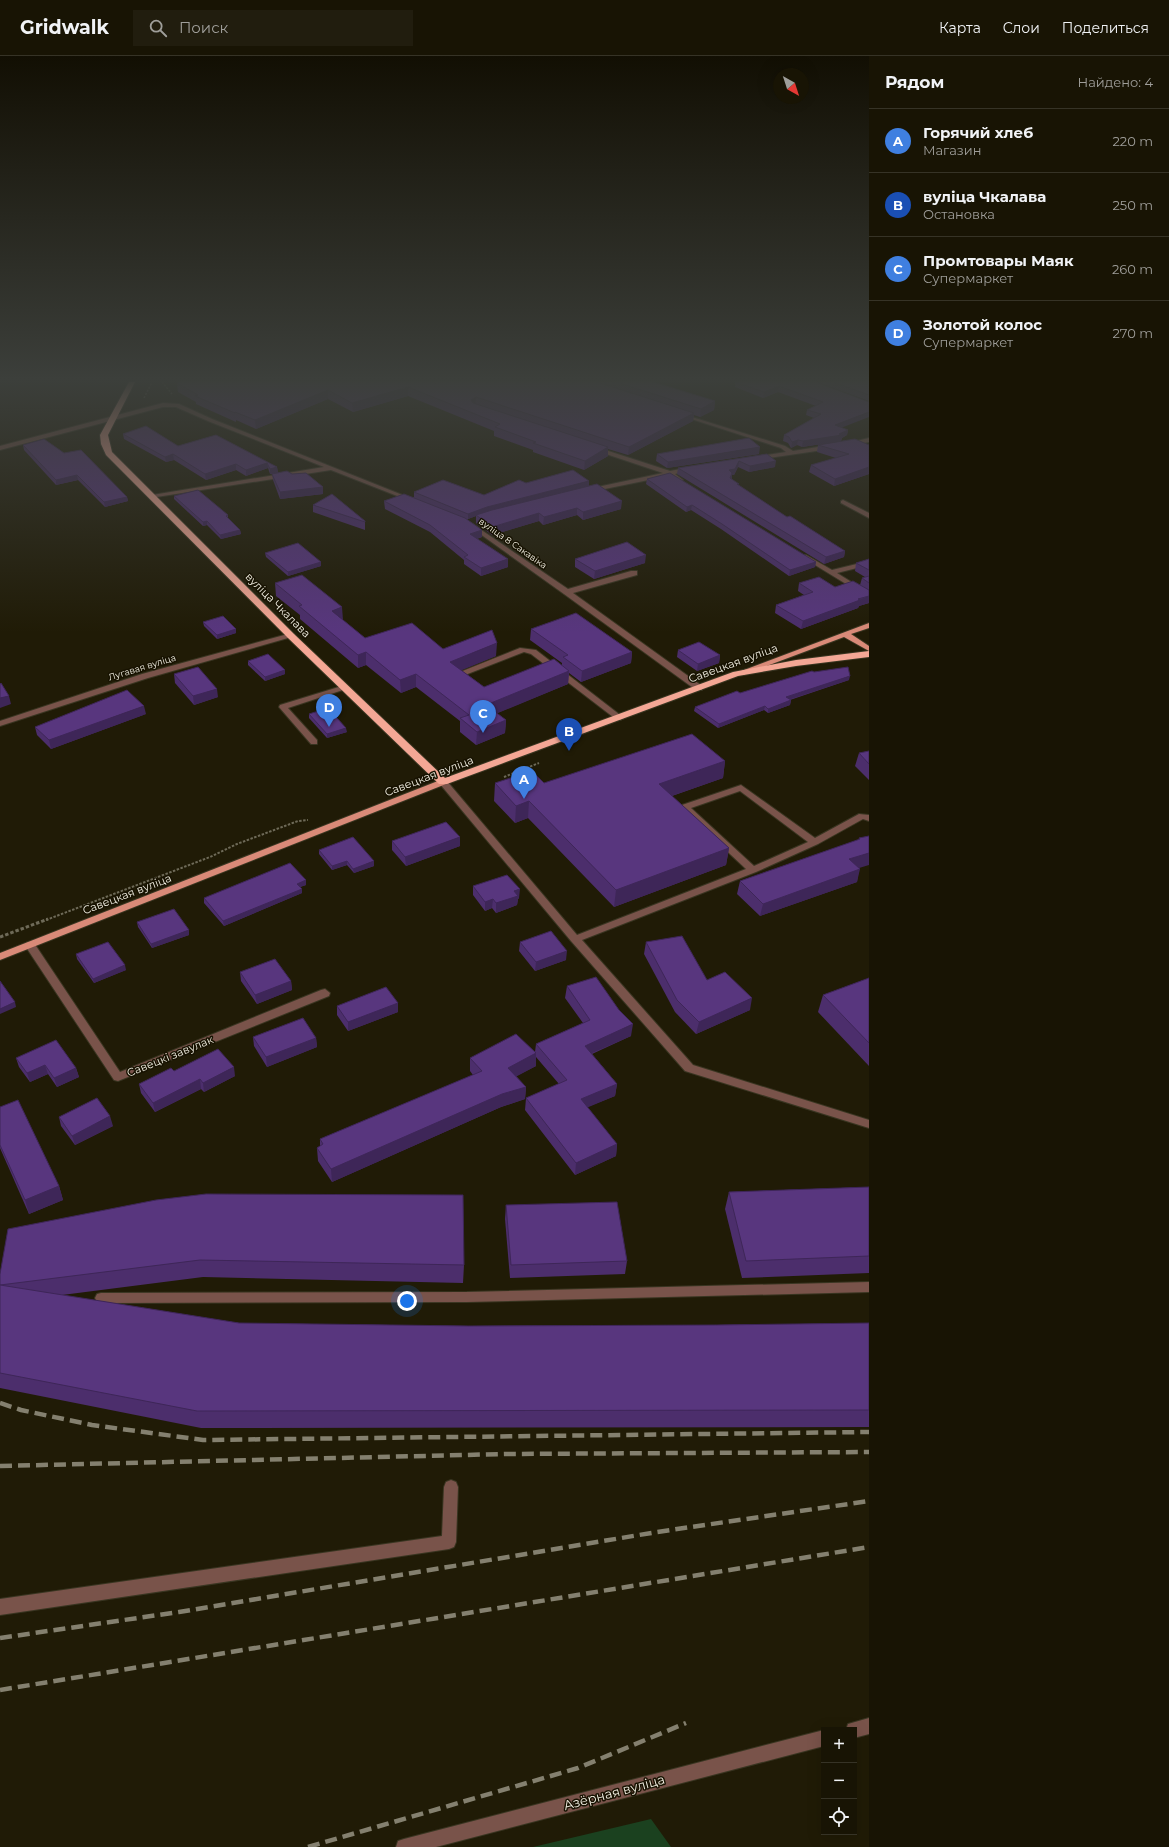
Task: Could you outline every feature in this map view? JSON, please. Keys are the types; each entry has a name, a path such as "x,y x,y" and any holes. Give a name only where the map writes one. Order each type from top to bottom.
{"highway":[{"name":"вуліца Чкалава","path":"121,466 291,636 444,782"},
{"path":"736,674 796,663 869,654"},
{"name":"Савецкая вуліца","path":"444,782 736,674"}],"main road":[{"name":"Савецкая вуліца","path":"736,674 869,625"},
{"path":"845,634 869,649"},
{"name":"Савецкая вуліца","path":"0,957 444,782"}],"street":[{"path":"326,466 418,503"},
{"path":"647,466 667,472 686,484"},
{"path":"152,497 332,468"},
{"path":"586,491 667,472 698,468"},
{"path":"843,502 869,516"},
{"name":"вуліца 8 Сакавіка","path":"461,520 472,522 699,688"},
{"path":"798,553 869,596"},
{"path":"831,573 869,563"},
{"path":"567,592 634,573"},
{"name":"Лугавая вуліца","path":"0,724 145,676 291,636"},
{"path":"475,686 459,674 523,650 533,652 546,668 620,718"},
{"path":"314,742 283,707 345,688"},
{"name":"вуліца Чкалава","path":"444,782 640,1014 690,1068 869,1124"},
{"path":"753,870 685,807 741,788 815,842"},
{"path":"575,938 753,870 815,842 862,816 869,818"},
{"name":"Савецкі завулак","path":"30,945 118,1077 325,993"},
{"path":"101,1298 467,1297 869,1287"},
{"path":"0,1607 449,1542 451,1487"},
{"path":"857,1729 869,1726"},
{"name":"Азёрная вуліца","path":"404,1847 821,1739"}],"path":[{"path":"504,777 540,762"},
{"path":"0,937 210,857 298,821 310,819"}],"green space":[{"path":"651,1819 671,1847 533,1847"}],"building":[{"path":"42,466 96,466 127,497 104,502 77,475 56,480"},
{"path":"192,466 231,466 205,474"},
{"path":"239,466 259,466 246,470"},
{"path":"268,466 277,467 270,469"},
{"path":"693,466 737,466 735,469 729,470 732,473 730,478 739,484 737,484 787,517 790,516 845,551 826,557 678,468"},
{"path":"812,466 869,466 869,467 835,479"},
{"path":"573,470 589,481 487,507 468,514 414,492 443,480 484,495 519,480 526,483"},
{"path":"287,471 292,474 306,473 323,487 280,492 272,474"},
{"path":"670,473 816,562 790,570 722,524 692,505 687,507 647,479"},
{"path":"597,484 622,501 583,512 577,508 544,517 539,513 492,527 476,515 492,510"},
{"path":"198,490 228,515 226,516 240,530 220,535 207,521 203,522 174,496"},
{"path":"332,494 365,521 365,522 313,505"},
{"path":"404,494 465,518 482,530 470,534 508,559 481,568 464,557 468,555 430,525 384,501"},
{"path":"627,542 646,555 595,571 575,559"},
{"path":"298,543 321,562 288,572 265,553"},
{"path":"869,559 869,570 856,563"},
{"path":"302,575 342,607 332,611 365,638 412,623 443,649 492,630 497,643 450,662 484,687 554,659 569,671 486,705 506,720 477,732 460,718 469,715 416,674 400,680 366,652 358,655 299,606 302,605 275,583"},
{"path":"869,576 869,583 862,578"},
{"path":"819,577 835,587 853,581 869,590 869,596 803,621 776,605 813,592 799,583"},
{"path":"576,613 632,652 582,671 563,657 568,655 531,629"},
{"path":"223,616 236,629 217,635 203,622"},
{"path":"699,642 720,655 698,664 678,650"},
{"path":"268,654 285,670 265,677 248,661"},
{"path":"198,667 217,689 193,696 174,674"},
{"path":"848,667 850,676 786,697 791,700 768,709 765,706 719,724 695,707 737,691 740,693 812,671 814,672"},
{"path":"1,683 9,696 0,698"},
{"path":"127,690 144,706 49,740 35,727"},
{"path":"328,708 346,728 327,734 309,714"},
{"path":"692,734 725,761 659,784 729,848 616,890 529,801 516,806 495,783 532,771 544,783"},
{"path":"869,751 869,764 859,753"},
{"path":"446,822 460,837 405,857 392,841"},
{"path":"869,836 869,853 849,859 860,869 763,904 740,881 860,839 859,838"},
{"path":"353,837 374,861 353,869 347,861 332,866 319,850"},
{"path":"290,863 306,880 297,884 302,889 223,921 204,898"},
{"path":"507,875 520,889 514,891 518,896 496,903 493,899 485,902 473,886"},
{"path":"174,909 189,930 151,944 137,922"},
{"path":"551,931 567,951 536,962 520,942"},
{"path":"682,936 707,980 725,972 752,998 699,1022 677,1000 646,942"},
{"path":"108,942 125,965 93,979 76,954"},
{"path":"275,959 291,981 255,995 240,972"},
{"path":"596,977 619,1010 633,1024 585,1046 617,1084 581,1099 617,1144 576,1163 526,1098 567,1080 536,1044 590,1020 567,986"},
{"path":"869,978 869,1043 823,995"},
{"path":"0,981 15,1002 0,1009"},
{"path":"386,987 398,1003 348,1022 337,1006"},
{"path":"303,1018 316,1038 266,1057 253,1037"},
{"path":"516,1034 536,1053 508,1068 526,1087 502,1094 331,1169 317,1148 323,1144 320,1139 482,1071 470,1058"},
{"path":"56,1040 76,1068 54,1078 45,1065 27,1073 16,1058"},
{"path":"218,1049 234,1067 203,1083 200,1079 153,1103 139,1084 171,1068 174,1071"},
{"path":"97,1098 110,1116 72,1136 59,1117"},
{"path":"18,1100 59,1186 25,1200 0,1145 0,1107"},
{"path":"869,1187 869,1256 746,1261 729,1192"},
{"path":"206,1194 463,1195 464,1265 200,1260 0,1285 0,1274 8,1229 156,1200"},
{"path":"617,1202 627,1261 511,1265 506,1205"},
{"path":"0,1285 239,1323 469,1326 869,1323 869,1410 197,1411 0,1373"}],"railway":[{"path":"0,1403 21,1410 92,1425 203,1440 869,1432"},
{"path":"0,1466 505,1454 869,1452"},
{"path":"0,1638 179,1612 657,1532 869,1501"},
{"path":"0,1690 869,1547"},
{"path":"308,1847 578,1768 686,1723"}],"place":[{"name":"Золотой колос","path":"329,727"},
{"name":"Промтовары Маяк","path":"483,733"},
{"name":"вуліца Чкалава","path":"569,751"},
{"name":"Горячий хлеб","path":"524,799"}]}
